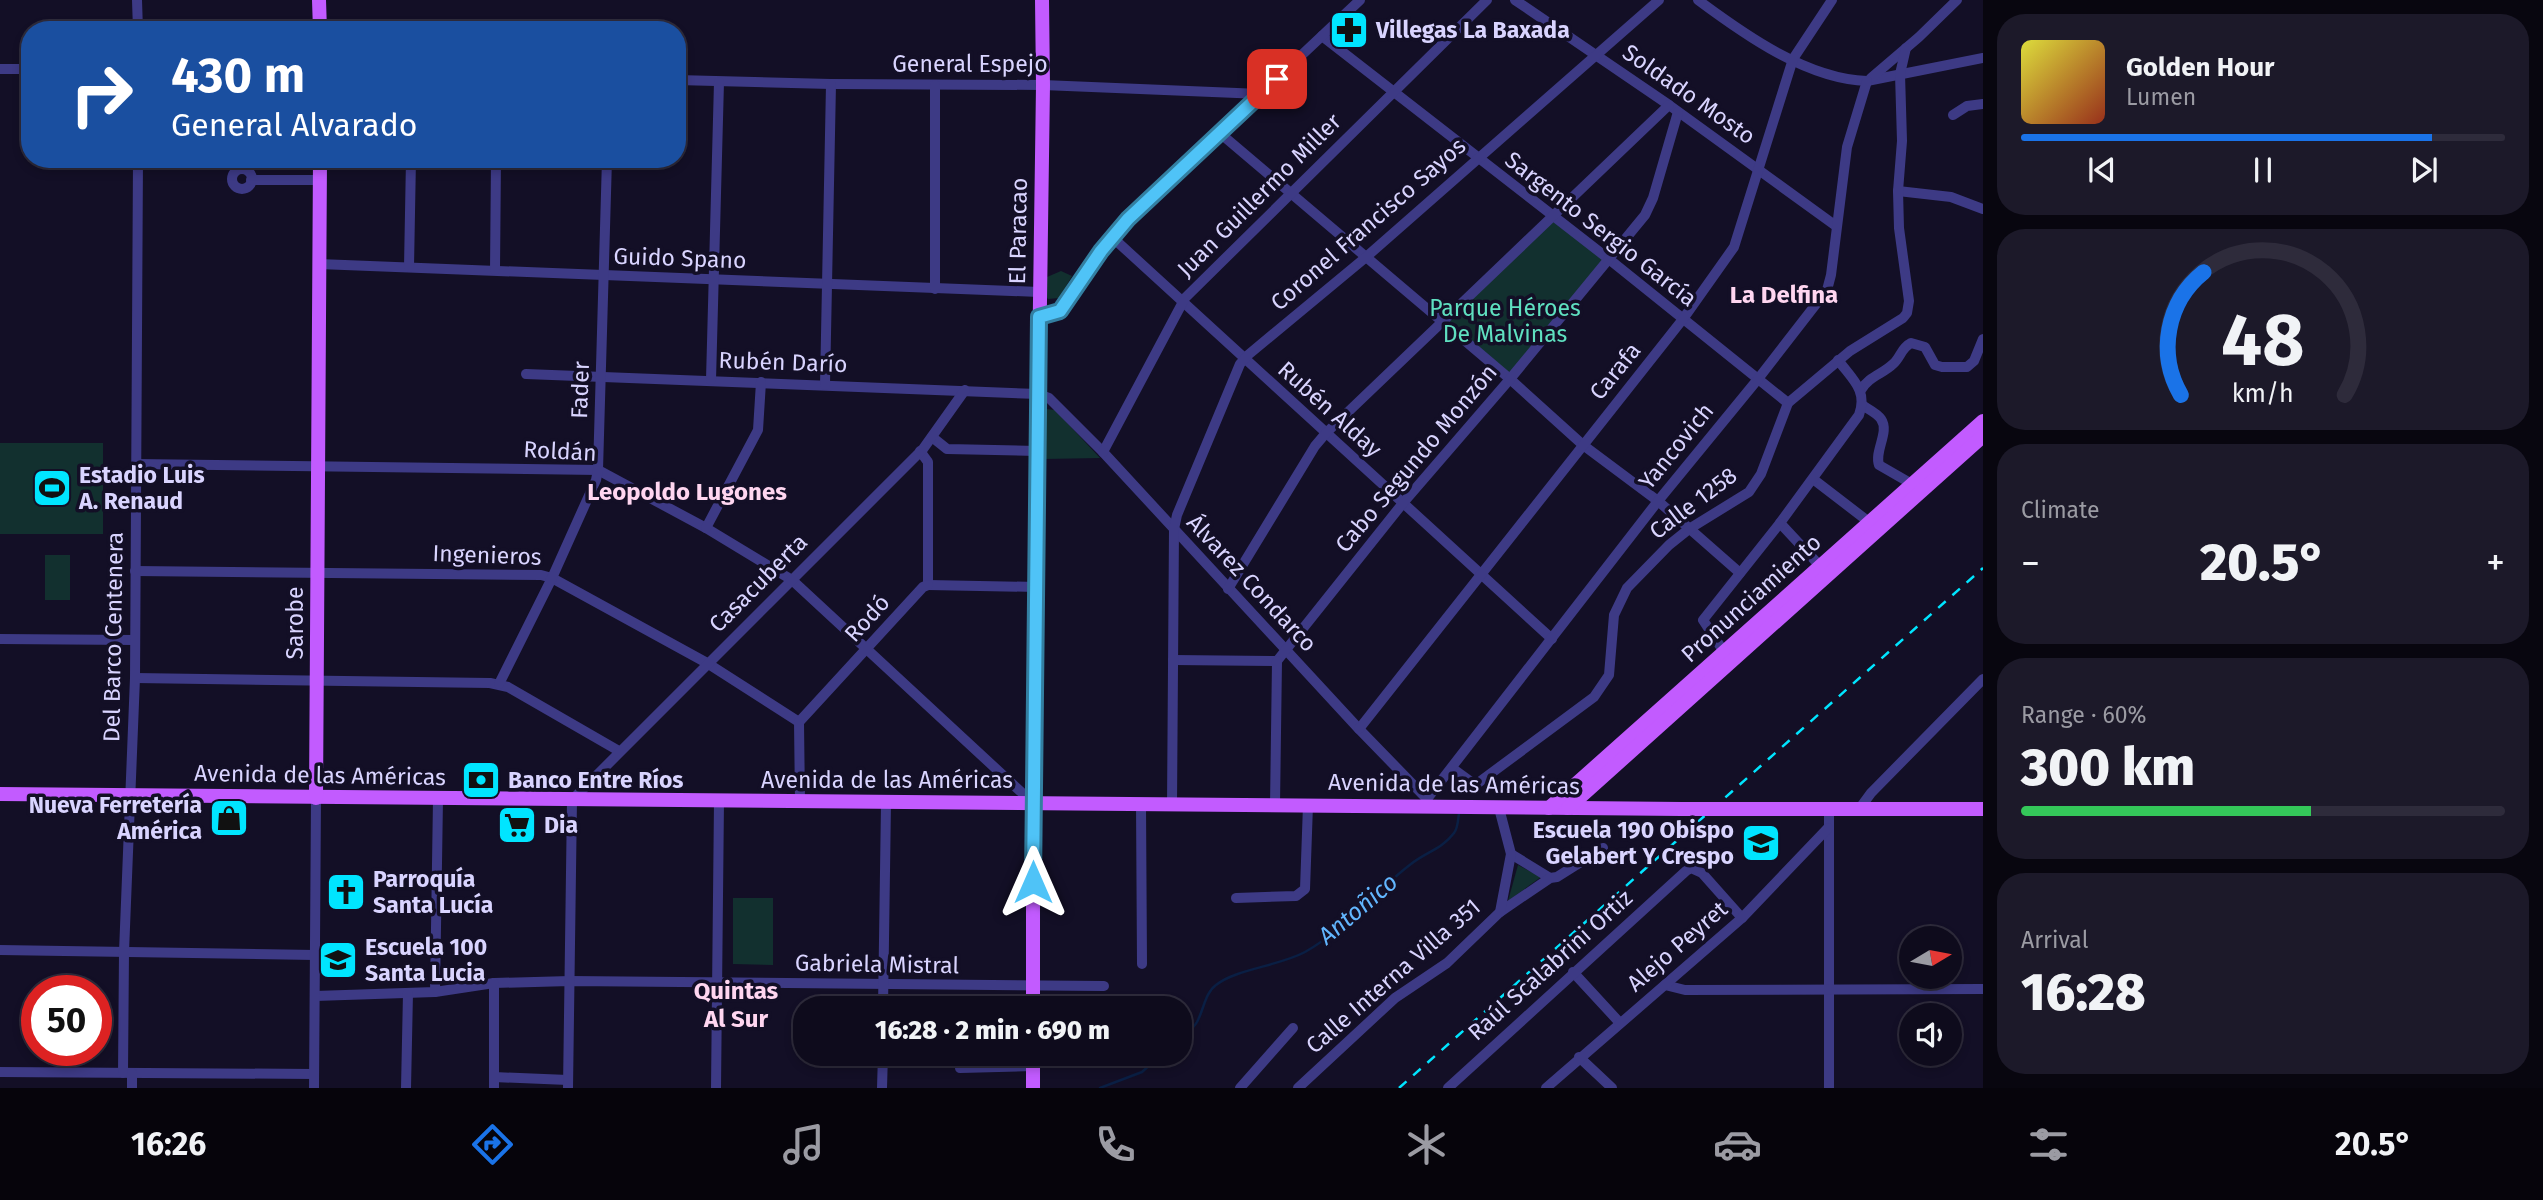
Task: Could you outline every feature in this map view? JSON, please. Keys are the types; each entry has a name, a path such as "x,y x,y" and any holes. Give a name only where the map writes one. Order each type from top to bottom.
{"main road":[{"path":"319,0 320,21"},
{"name":"El Paracao","path":"1033,996 1042,0"},
{"name":"Sarobe","path":"316,798 320,168"},
{"name":"Pronunciamiento","path":"1549,808 1983,421"},
{"name":"Pronunciamiento","path":"1568,808 1983,436"},
{"path":"1598,808 1596,797 1599,779"},
{"name":"Avenida de las Américas","path":"0,794 1172,805 1428,803 1499,808 1983,809"},
{"path":"1033,1066 1033,1088"}],"street":[{"path":"137,0 138,21"},
{"path":"1039,317 1060,311 1112,237 1360,0"},
{"name":"Juan Guillermo Miller","path":"1103,452 1182,302 1487,0"},
{"name":"Soldado Mosto","path":"1516,0 1598,55 1836,226"},
{"name":"Coronel Francisco Sayos","path":"1172,805 1174,529 1177,515 1244,359 1365,258 1659,0"},
{"path":"1698,0 1740,32 1793,60 1833,75 1867,81 1983,58"},
{"name":"Carafa","path":"1359,729 1683,319 1734,247 1793,60 1832,0"},
{"path":"1867,81 1957,0"},
{"name":"Sargento Sergio García","path":"1322,36 1610,260 1788,403"},
{"name":"Calle 1258","path":"1452,768 1474,784 1478,783 1594,697 1609,675 1614,615 1621,599 1639,574 1689,529 1743,497 1756,483 1788,403 1839,360 1903,318 1909,307 1899,228 1898,191 1902,141 1900,75 1906,48"},
{"path":"0,69 21,69"},
{"name":"General Espejo","path":"686,80 831,85 1043,85 1262,94"},
{"name":"Yancovich","path":"1428,803 1452,768 1658,501 1827,290 1847,147 1867,81"},
{"path":"711,380 719,82"},
{"path":"825,385 831,85"},
{"path":"935,85 935,289"},
{"path":"1953,115 1967,106 1983,104"},
{"path":"1228,589 1325,433 1673,109"},
{"name":"Cabo Segundo Monzón","path":"1277,662 1403,503 1610,260 1650,207 1673,109"},
{"path":"1221,134 1510,379 1583,445 1658,501 1740,573"},
{"name":"Del Barco Centenera","path":"132,1088 128,1073 124,952 135,678 138,168"},
{"path":"409,267 411,168"},
{"path":"495,270 496,168"},
{"name":"Fader","path":"499,684 552,578 596,480 602,376 607,168"},
{"path":"251,180 320,180"},
{"path":"1898,191 1951,197 1983,209"},
{"name":"Rubén Alday","path":"1112,237 1552,639"},
{"name":"Guido Spano","path":"318,264 1039,292"},
{"path":"1861,390 1868,380 1892,366 1901,350 1911,343 1925,347 1935,365 1967,367 1974,361 1983,339"},
{"path":"1724,652 1703,620 1780,523 1859,415 1862,405 1861,390 1839,360"},
{"name":"Rubén Darío","path":"526,374 1038,394"},
{"path":"706,528 758,430 761,382"},
{"name":"Casacuberta","path":"572,800 920,451 965,390"},
{"name":"Álvarez Condarco","path":"1038,394 1056,404 1103,452 1428,803"},
{"path":"1862,405 1881,418 1883,424 1877,456 1879,465 1912,484"},
{"path":"932,437 947,449 1037,451"},
{"path":"920,451 928,462 928,585 1037,587"},
{"name":"Roldán","path":"137,464 598,470 706,528 792,580 1033,803"},
{"path":"1813,479 1869,522"},
{"path":"1780,523 1821,567"},
{"name":"Ingenieros","path":"135,571 531,574 552,578 707,663 799,722"},
{"name":"Rodó","path":"799,722 923,587 928,585"},
{"path":"0,639 135,640"},
{"path":"1173,660 1277,662 1275,805"},
{"path":"135,678 499,684 619,751"},
{"path":"1860,807 1983,679"},
{"path":"799,722 800,802"},
{"name":"Sarobe","path":"314,1088 316,798"},
{"path":"435,992 438,799"},
{"path":"494,983 494,1083 568,1084 572,800"},
{"path":"716,1088 719,802"},
{"path":"884,996 886,803"},
{"path":"1141,804 1142,964"},
{"path":"1236,898 1296,896 1306,888 1307,805"},
{"name":"Calle Interna Villa 351","path":"1298,1088 1395,998 1447,964 1500,912 1511,854 1499,808"},
{"path":"1829,808 1829,1088"},
{"name":"Alejo Peyret","path":"1546,1088 1742,918 1828,828"},
{"path":"1500,912 1550,878 1557,877 1603,848"},
{"path":"1511,854 1550,878"},
{"name":"Raúl Scalabrini Ortiz","path":"1449,1088 1573,972 1691,868 1702,873 1742,918"},
{"path":"0,950 315,954"},
{"path":"1573,972 1620,1023"},
{"name":"Gabriela Mistral","path":"315,996 435,992 494,983 570,981 1104,986"},
{"path":"1665,985 1685,990 1983,989"},
{"path":"406,1088 408,993"},
{"path":"1246,1085 1293,1028"},
{"path":"1579,1057 1612,1088"},
{"path":"883,1066 883,1088"},
{"path":"960,1068 978,1066"},
{"path":"0,1072 314,1074"}],"green space":[{"name":"Parque Héroes De Malvinas","path":"1554,217 1610,260 1510,379 1442,322"},
{"path":"1061,271 1072,276 1059,298 1048,299 1045,295 1047,277"},
{"path":"1046,409 1055,410 1100,458 1044,459"},
{"name":"Estadio Luis A. Renaud","path":"0,443 103,443 103,534 0,534"},
{"path":"45,555 70,555 70,600 45,600"},
{"path":"1518,865 1541,877 1508,901"},
{"path":"733,898 773,898 773,965 733,964"}],"waterway":[{"name":"Antoñico","path":"1192,1028 1212,988 1235,975 1295,957 1320,943 1411,864 1449,838 1456,829 1459,813"},
{"name":"Antoñico","path":"1100,1088 1142,1072 1149,1066"}],"railway":[{"path":"1399,1088 1983,568"}],"place":[{"name":"Villegas La Baxada","path":"1349,30"},
{"name":"Estadio Luis A. Renaud","path":"52,488"},
{"name":"Banco Entre Ríos","path":"481,780"},
{"name":"Nueva Ferretería América","path":"229,818"},
{"name":"Dia","path":"517,825"},
{"name":"Escuela 190 Obispo Gelabert Y Crespo","path":"1761,843"},
{"name":"Parroquía Santa Lucía","path":"346,892"},
{"name":"Escuela 100 Santa Lucia","path":"338,960"}],"district":[{"name":"La Delfina","path":"1784,295"},
{"name":"Leopoldo Lugones","path":"687,492"},
{"name":"Quintas Al Sur","path":"736,1005"}],"route":[{"path":"1033,882 1039,317 1060,311 1101,251 1128,219 1277,79"}]}
